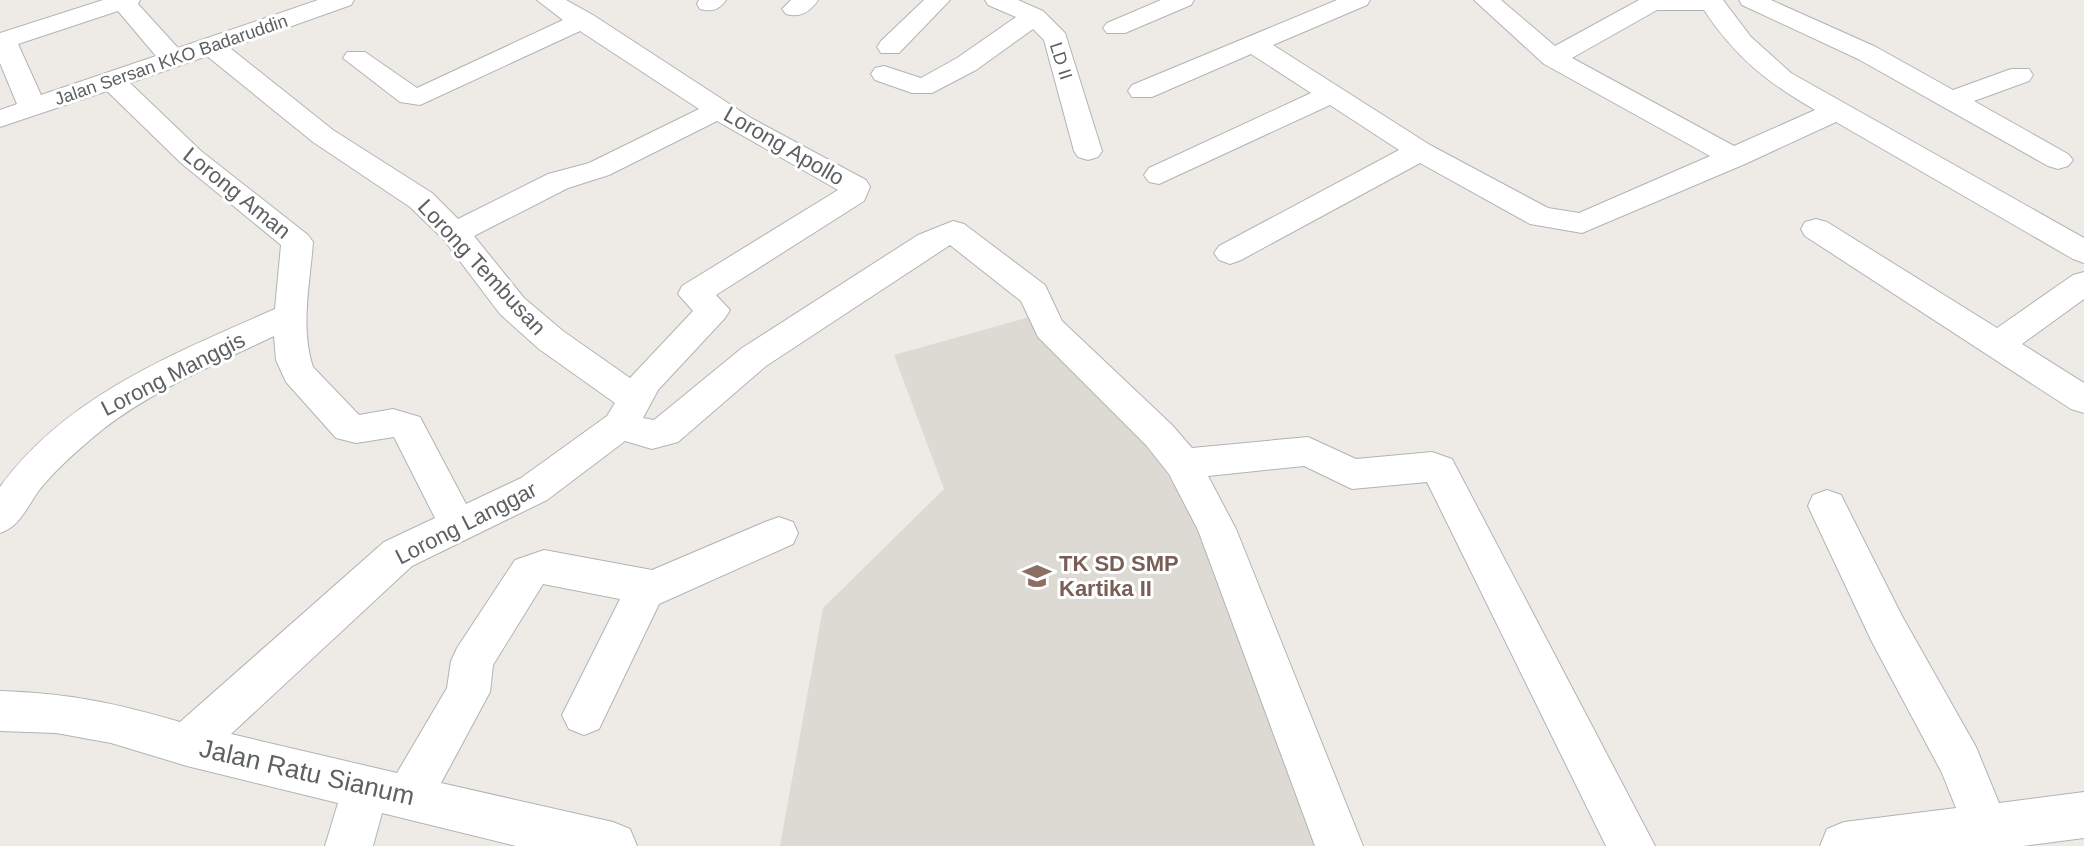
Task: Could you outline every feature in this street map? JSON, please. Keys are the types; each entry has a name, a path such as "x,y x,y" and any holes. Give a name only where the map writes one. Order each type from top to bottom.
{"street":[{"name":"Jalan Sersan KKO Badaruddin","path":"0,119 213,47 293,8 342,0"},
{"name":"Lorong Apollo","path":"549,0 805,162 855,187 853,194 694,294 713,310 691,336 663,360 628,413"},
{"path":"890,47 938,0"},
{"name":"LD II","path":"997,0 1034,16 1056,38 1088,151"},
{"path":"1116,28 1182,0"},
{"path":"1142,91 1358,0"},
{"path":"1486,0 1553,58 1735,158"},
{"path":"1751,0 1867,53 2058,160"},
{"path":"33,108 1,41 124,1 174,60"},
{"path":"1553,58 1652,3 1712,1 1722,19 1750,53 1781,79 2079,246"},
{"path":"884,74 922,87 933,83 1034,16"},
{"path":"356,58 417,97 584,20"},
{"path":"1253,44 1420,151 1541,217 1569,224 1582,223 1837,111"},
{"name":"Lorong Tembusan","path":"213,47 323,136 421,200 455,233 512,306 628,413"},
{"path":"1952,100 2020,75"},
{"name":"Lorong Aman","path":"112,81 191,157 297,242 292,361 298,373 349,428 358,430 392,422 407,427 457,524"},
{"path":"1159,175 1332,94"},
{"path":"455,233 558,181 599,169 720,109"},
{"path":"1230,253 1420,151"},
{"path":"1816,229 2084,400"},
{"path":"628,413 652,435 665,432 754,357 903,259 953,231 1033,293 1039,302 1042,318 1050,329 1159,435 1183,464 1217,529 1339,846"},
{"path":"1999,344 2084,283"},
{"name":"Lorong Manggis","path":"0,517 34,468 65,437 94,415 161,375 293,314"},
{"name":"Lorong Langgar","path":"187,745 398,554 534,489 628,413"},
{"path":"1183,464 1308,451 1352,474 1439,469 1631,846"},
{"path":"1827,506 1887,629 1960,762 1987,829"},
{"path":"349,846 388,791 468,692 472,661 529,572 544,567 646,588 672,582 779,533"},
{"path":"584,715 646,588"},
{"name":"Jalan Ratu Sianum","path":"0,711 56,713 111,722 187,745 388,791 593,843"},
{"path":"1844,846 2084,815"}],"shaded area":[{"name":"TK SD SMP Kartika II","path":"1033,316 1143,431 1207,544 1316,846 780,846 823,608 944,489 894,355"}],"place":[{"name":"TK SD SMP Kartika II","path":"1037,576"}]}
